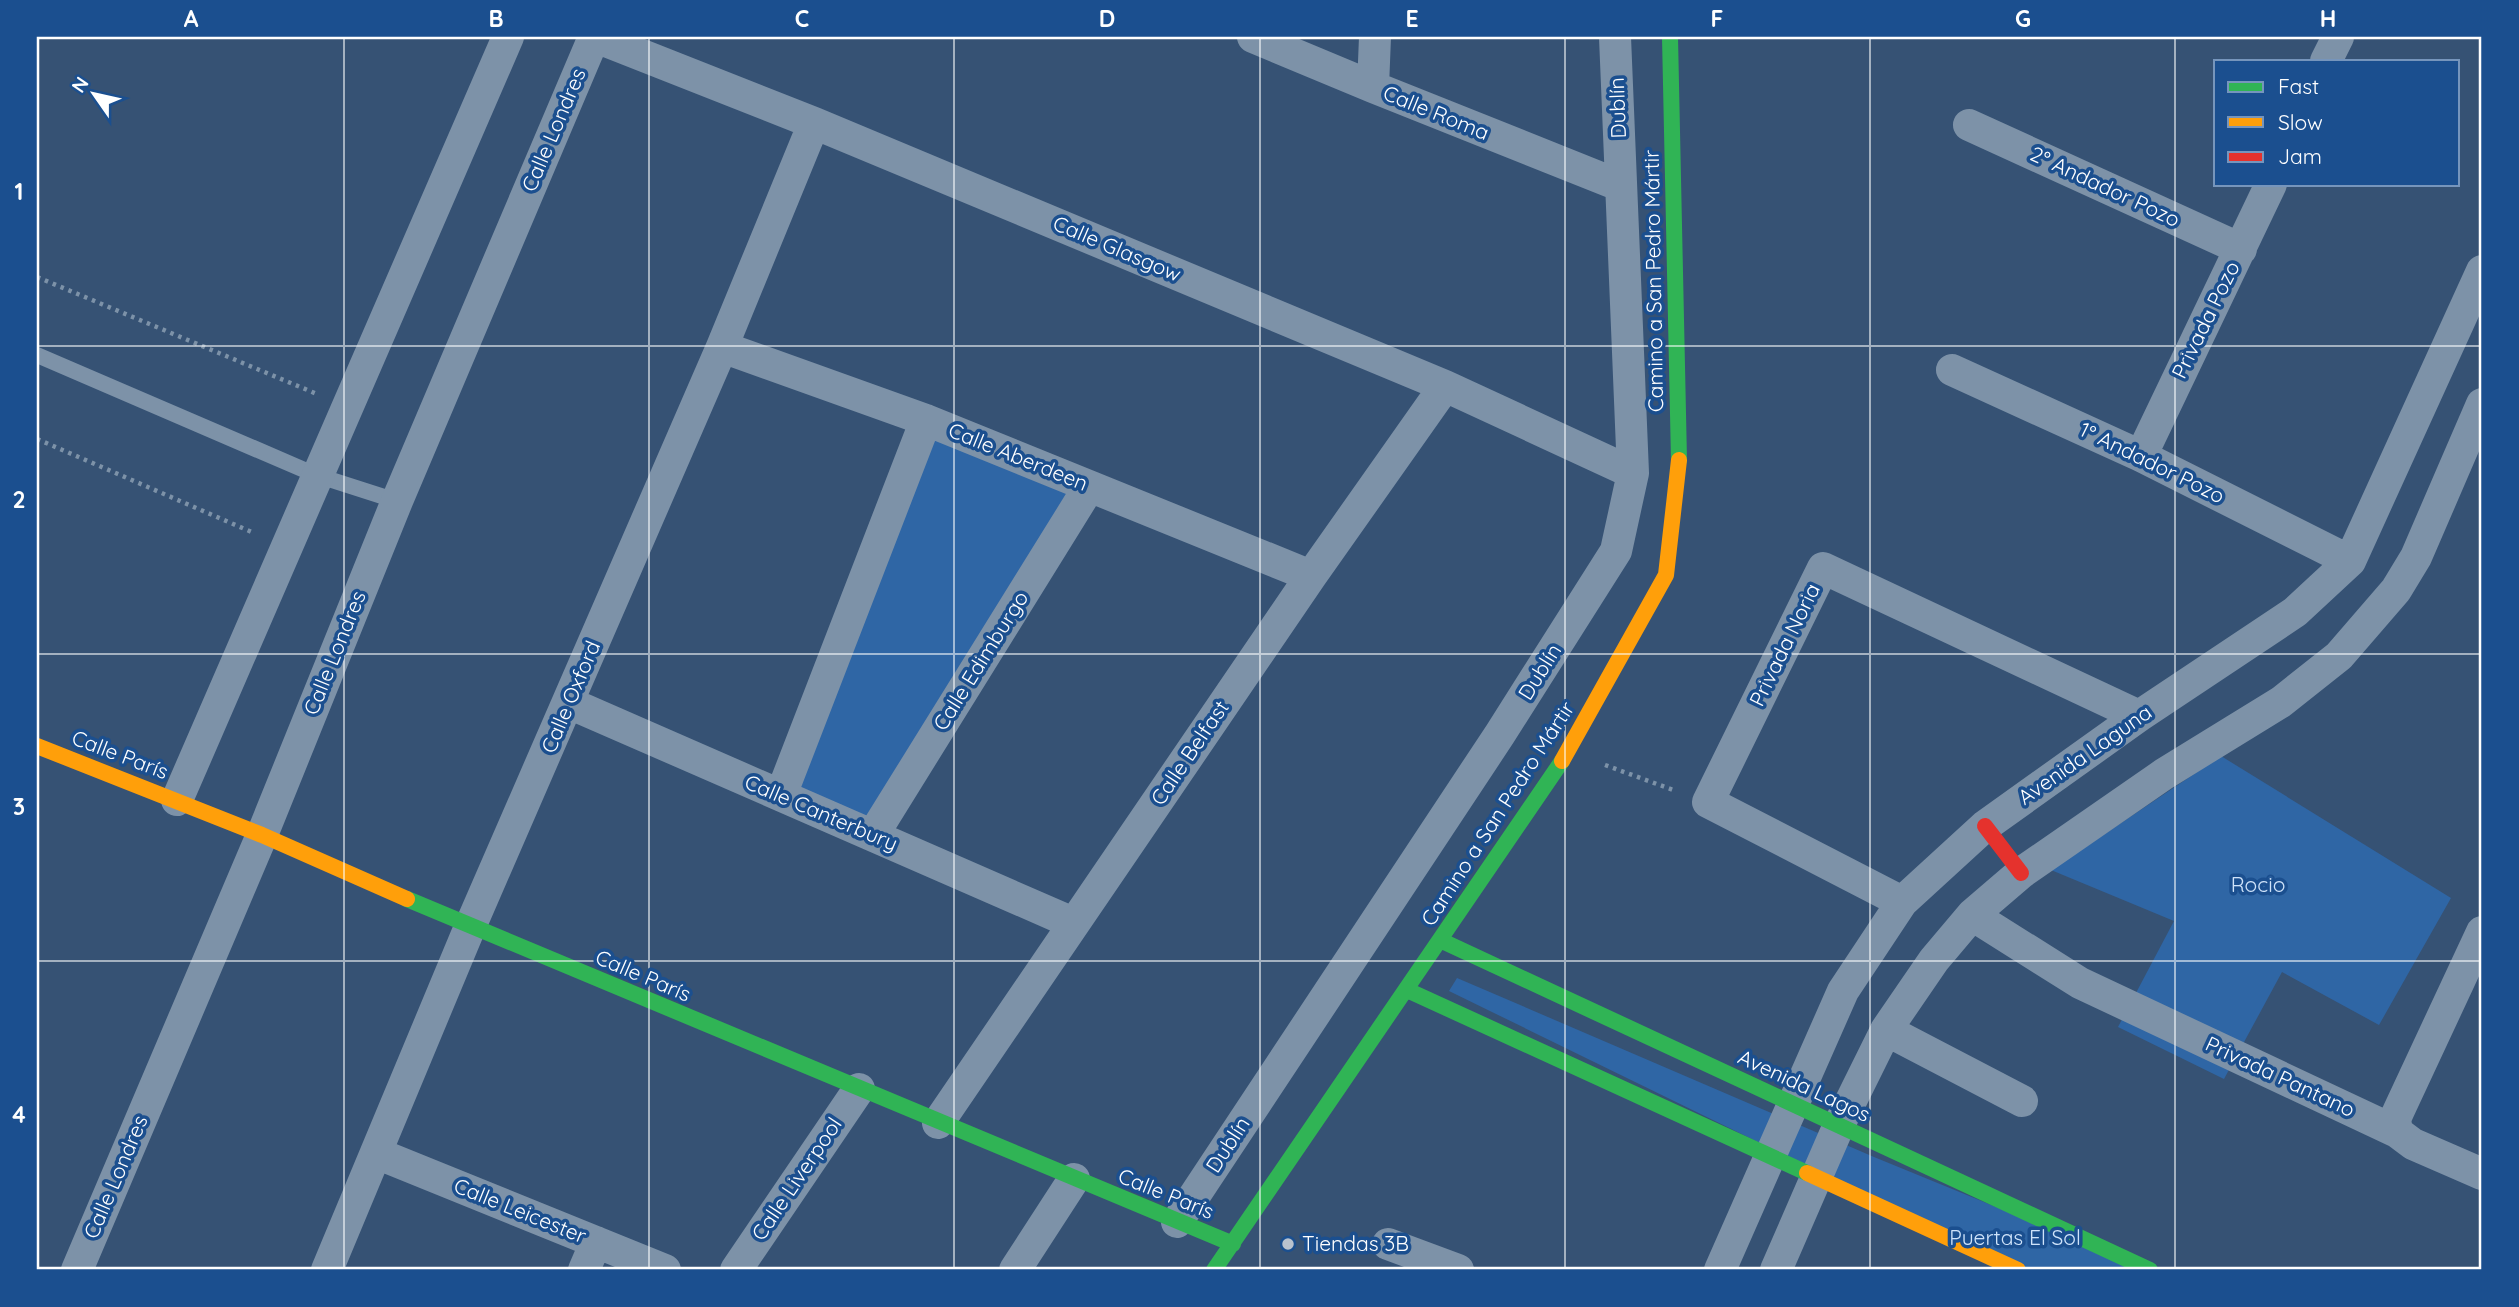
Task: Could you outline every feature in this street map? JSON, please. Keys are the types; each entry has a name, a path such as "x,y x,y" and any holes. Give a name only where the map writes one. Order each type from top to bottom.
{"street":[{"path":"177,800 508,37"},
{"name":"Calle Glasgow","path":"595,37 814,123 1445,386 1633,473"},
{"name":"Calle Londres","path":"77,1270 262,835 397,501 595,37"},
{"name":"Calle Roma","path":"1253,37 1621,186"},
{"path":"1373,87 1375,37"},
{"name":"Dublín","path":"1177,1222 1500,734 1616,551 1633,473 1615,37"},
{"name":"Camino a San Pedro Mártir","path":"1214,1270 1568,752 1666,575 1679,456 1670,37"},
{"path":"2326,60 2338,37"},
{"name":"Calle Oxford","path":"327,1270 470,928 722,347 814,123"},
{"name":"2° Andador Pozo","path":"1969,125 2241,249"},
{"name":"Privada Pozo","path":"2141,456 2270,186"},
{"name":"Avenida Laguna","path":"1720,1270 1843,991 1902,902 1985,826 2139,716 2295,612 2350,561 2482,271"},
{"name":"Calle Aberdeen","path":"722,347 926,420 1311,576"},
{"name":"1° Andador Pozo","path":"1952,370 2141,456 2350,561"},
{"name":"Calle Belfast","path":"938,1123 1311,576 1445,386"},
{"path":"1776,1270 1839,1125 1886,1030 1934,960 1972,915 2021,873 2164,774 2281,702 2339,656 2396,590 2416,557 2482,404"},
{"path":"781,795 926,420"},
{"name":"Calle Edimburgo","path":"873,835 1089,486"},
{"name":"Privada Noria","path":"1708,802 1823,568 2139,716"},
{"name":"Calle Canterbury","path":"569,703 1073,923"},
{"name":"Calle París","path":"37,746 262,835 470,928 1233,1244"},
{"path":"1708,802 1902,902"},
{"path":"1985,826 2021,873"},
{"name":"Privada Pantano","path":"1972,915 2080,983 2397,1132 2413,1144 2482,1174"},
{"path":"2397,1132 2395,1119 2482,932"},
{"name":"Avenida Lagos","path":"1440,940 2150,1270"},
{"path":"1407,990 2018,1270"},
{"path":"1886,1030 2022,1101"},
{"name":"Calle Liverpool","path":"736,1270 859,1089"},
{"name":"Calle Leicester","path":"376,1153 665,1270"},
{"path":"1015,1270 1074,1179"},
{"path":"584,1270 596,1242"},
{"path":"1388,1244 1458,1270"}],"lane":[{"path":"37,355 316,475 397,501"}],"path":[{"path":"37,277 347,407"},
{"path":"37,439 287,547"},
{"path":"1568,752 1708,802"}],"green space":[{"path":"933,428 1080,490 870,824 795,792"},
{"name":"Rocio","path":"2221,756 2451,898 2379,1025 2282,972 2224,1079 2118,1027 2174,921 2051,870"},
{"name":"Puertas El Sol","path":"1457,978 1874,1157 2150,1270 2020,1270 1449,991"}],"traffic: fast":[{"path":"1670,37 1679,460"},
{"path":"1214,1270 1562,761"},
{"path":"407,899 1233,1244"},
{"path":"1440,940 2150,1270"},
{"path":"1407,990 1807,1173"}],"traffic: slow":[{"path":"1562,761 1666,575 1679,460"},
{"path":"37,746 262,835 407,899"},
{"path":"1807,1173 2018,1270"}],"traffic: jam":[{"path":"1985,826 2021,873"}],"place":[{"name":"Tiendas 3B","path":"1288,1244"}]}
